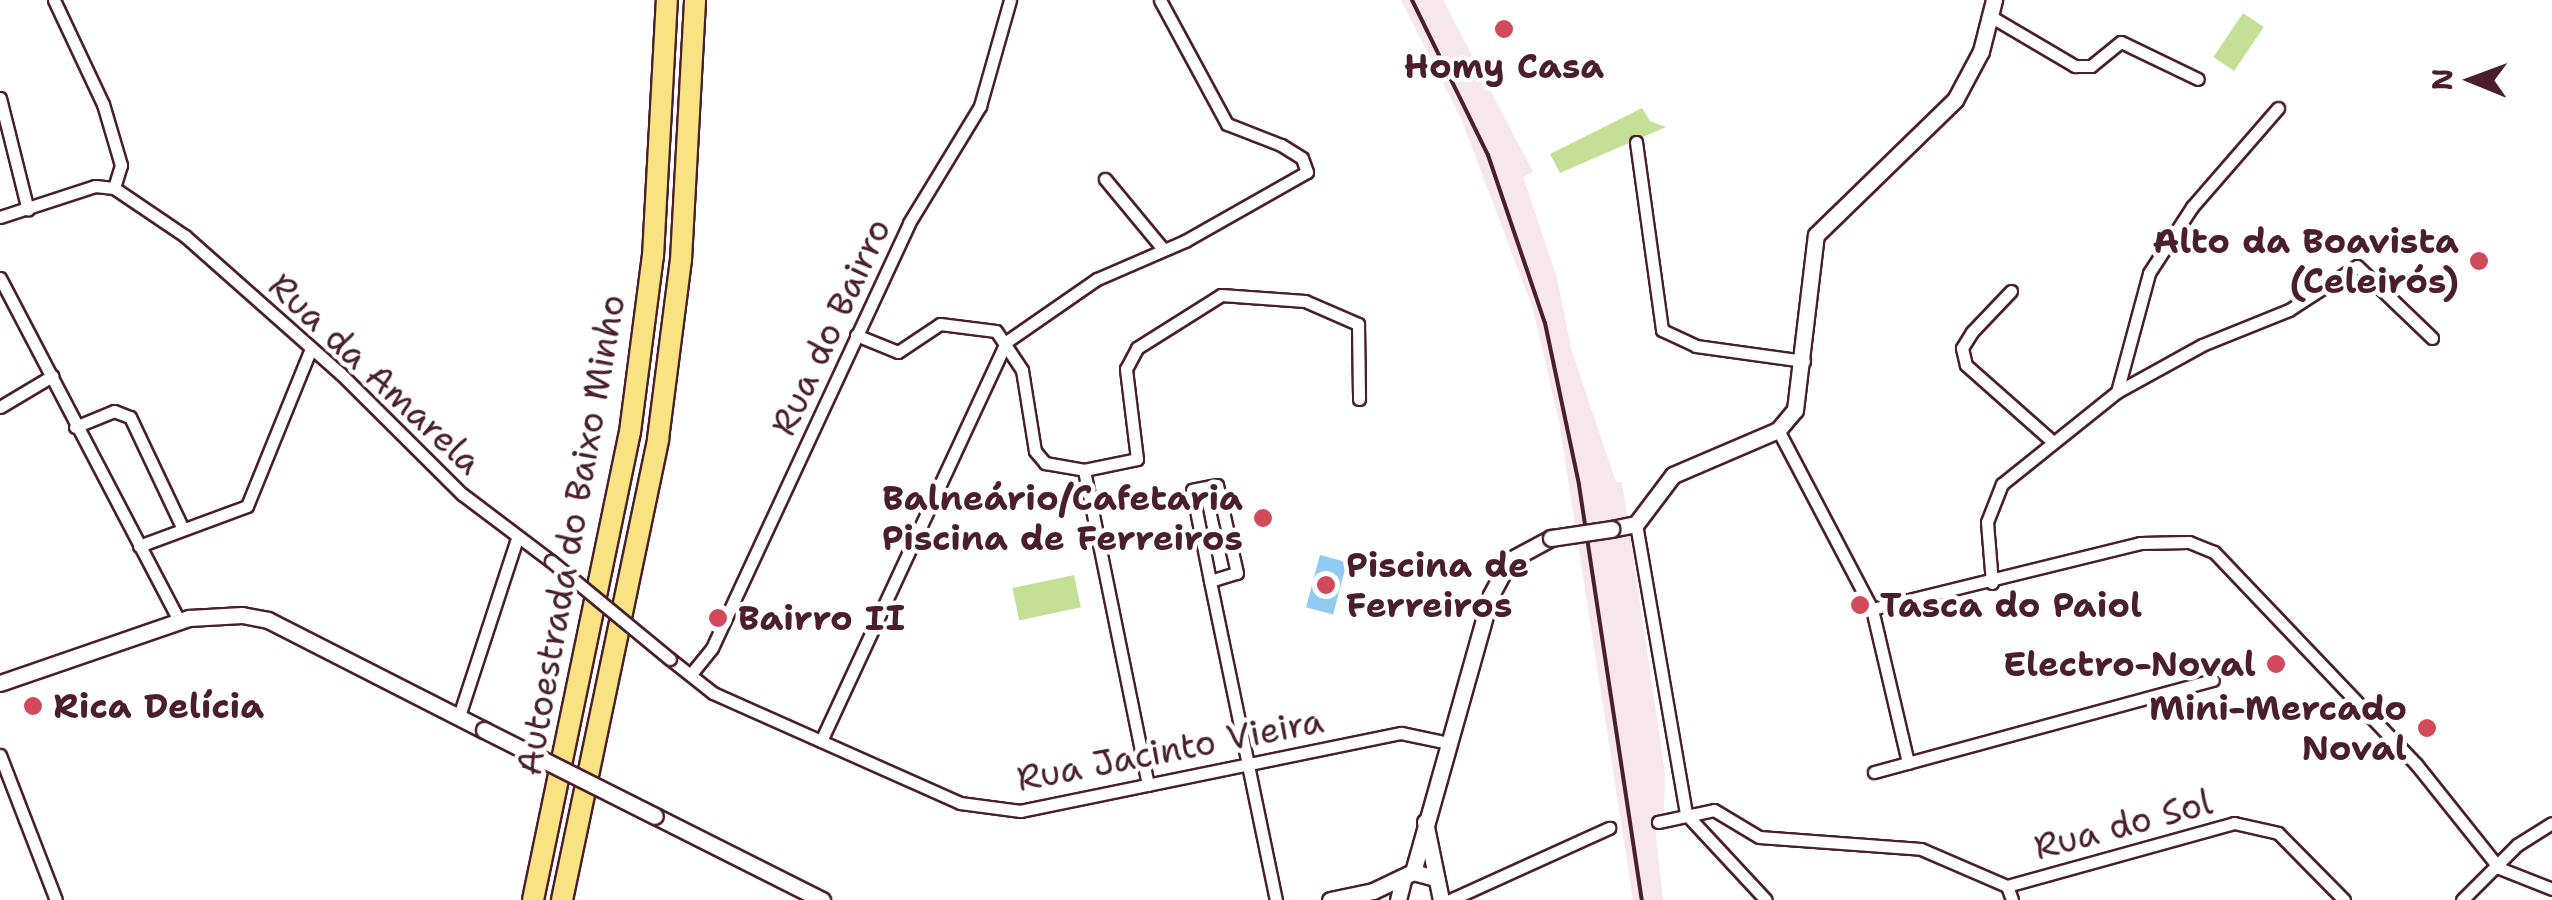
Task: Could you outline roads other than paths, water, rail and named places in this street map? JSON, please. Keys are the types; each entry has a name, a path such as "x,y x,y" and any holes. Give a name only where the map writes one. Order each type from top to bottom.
{"highway":[{"name":"Autoestrada do Baixo Minho","path":"533,900 630,432 653,256 667,0"},
{"name":"Autoestrada do Baixo Minho","path":"562,900 658,439 681,260 695,0"}],"street":[{"path":"0,216 95,186 114,188 121,165 103,104 54,0"},
{"name":"Rua do Bairro","path":"691,674 712,648 909,223 980,106 1010,0"},
{"path":"821,741 1006,342 1098,279 1307,172 1302,158 1228,124 1160,0"},
{"path":"1398,900 1425,822 1491,595 1510,560 1551,538 1636,524 1673,475 1778,430 1795,410 1804,361 1816,235 1955,100 1992,8 2075,66 2091,66 2121,42 2198,79"},
{"path":"0,98 28,210"},
{"path":"2117,392 2149,274 2192,208 2278,108"},
{"path":"1636,142 1662,330 1696,346 1804,361"},
{"path":"1105,179 1163,249"},
{"name":"Rua da Amarela","path":"114,188 185,236 516,539 551,561 691,674"},
{"path":"1992,583 1990,504 2002,484 2117,392 2202,344 2288,310 2357,266 2432,338"},
{"path":"0,278 179,621"},
{"path":"2011,291 1962,348 1966,365 2053,442"},
{"path":"856,335 898,352 951,322 986,328 1006,342 1022,370 1035,450 1046,463 1084,470 1136,459 1126,369 1137,348 1221,296 1305,301 1358,324 1359,399"},
{"path":"139,546 246,506 311,348"},
{"path":"0,408 52,376"},
{"path":"76,427 114,411 130,417 183,529"},
{"path":"1778,430 1872,609 1908,763"},
{"path":"1084,470 1148,785"},
{"path":"1210,581 1237,573 1217,485 1192,490 1210,581 1276,900"},
{"path":"1636,524 1686,814 1766,900"},
{"path":"459,716 516,539"},
{"path":"1872,609 1992,583 2140,542 2189,542 2214,552 2416,764 2498,868 2552,889"},
{"path":"0,682 179,621 217,612 268,620 822,900"},
{"name":"Rua Jacinto Vieira","path":"691,674 713,692 960,803 1020,810 1401,733 1448,742"},
{"path":"1874,772 2213,680"},
{"path":"0,755 56,900"},
{"path":"1658,822 1714,810 1759,836 1805,844 1865,841 1921,849 2007,886 2012,900"},
{"path":"1425,822 1441,900"},
{"path":"2462,900 2498,868 2516,845 2552,822"},
{"name":"Rua do Sol","path":"2007,886 2234,823 2278,833 2344,900"},
{"path":"1450,900 1609,828"},
{"path":"1330,900 1373,891 1408,876 1436,878"},
{"path":"1373,891 1389,900"}],"water":[{"name":"Piscina de Ferreiros","path":"1320,555 1347,562 1333,614 1306,607"}],"railway":[{"path":"1412,0 1488,155 1545,323 1579,485 1642,900"}],"place":[{"name":"Homy Casa","path":"1504,29"},
{"name":"Alto da Boavista (Celeirós)","path":"2479,261"},
{"name":"Balneário/Cafetaria Piscina de Ferreiros","path":"1263,518"},
{"name":"Piscina de Ferreiros","path":"1326,585"},
{"name":"Tasca do Paiol","path":"1860,605"},
{"name":"Bairro II","path":"718,618"},
{"name":"Electro-Noval","path":"2276,664"},
{"name":"Rica Delícia","path":"33,706"},
{"name":"Mini-Mercado Noval","path":"2427,728"}]}
